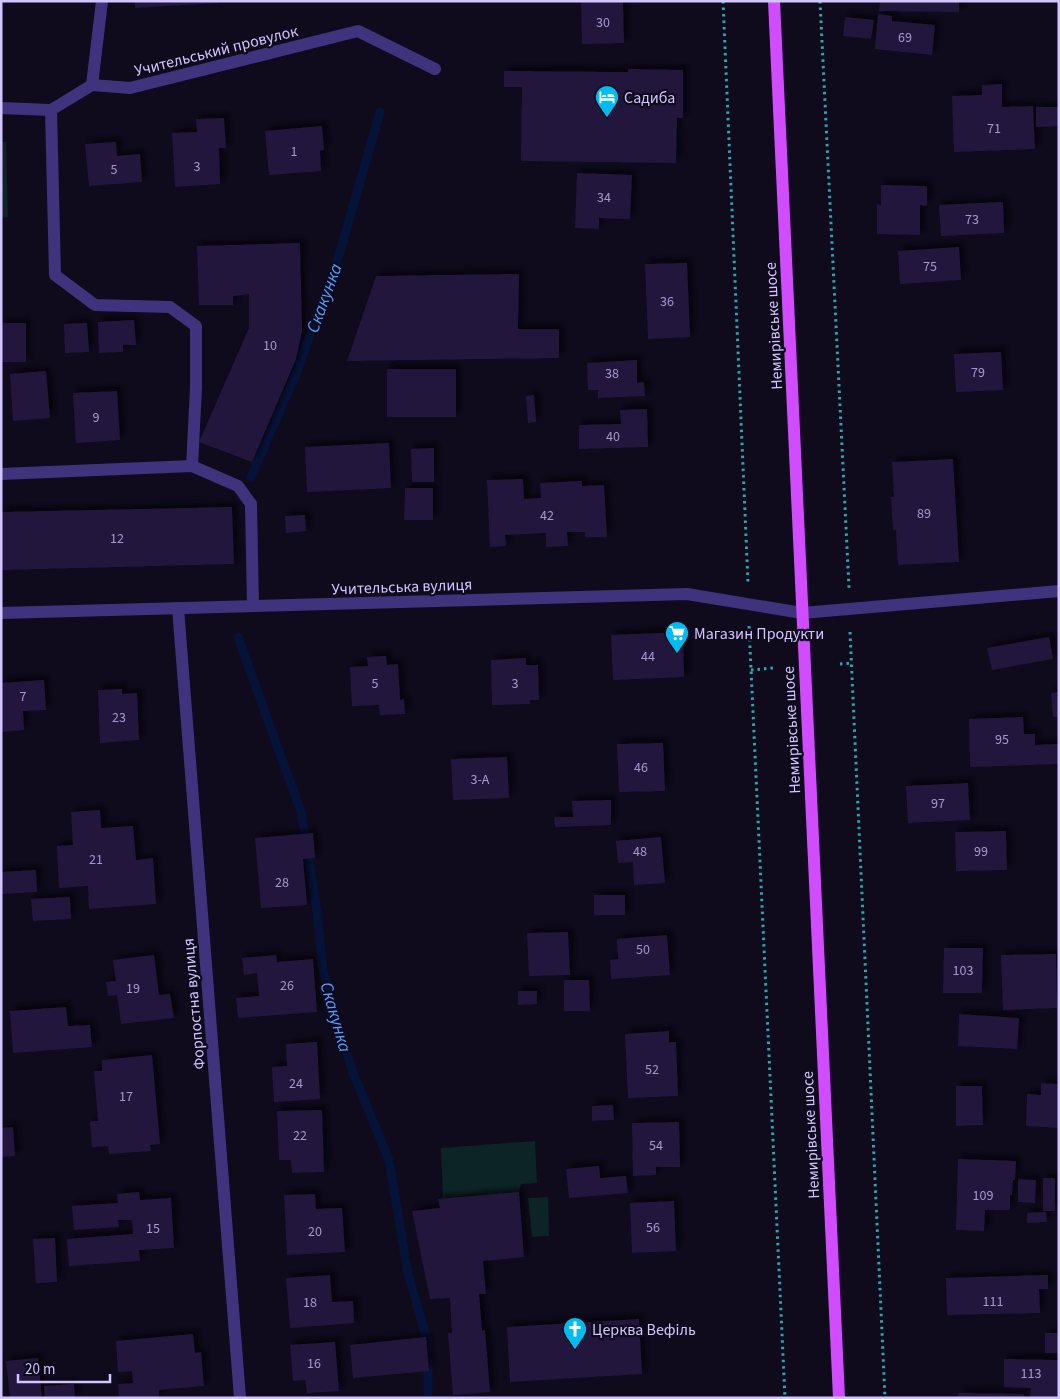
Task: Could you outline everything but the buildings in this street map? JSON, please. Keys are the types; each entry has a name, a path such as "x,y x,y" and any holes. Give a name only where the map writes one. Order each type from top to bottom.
{"main road":[{"name":"Немирівське шосе","path":"774,1 839,1398"}],"street":[{"path":"1,108 51,110 92,85 102,1"},
{"name":"Учительський провулок","path":"92,85 130,88 358,31 435,69"},
{"path":"51,110 55,275 95,305 170,307 196,326 196,388 192,466"},
{"path":"1,474 192,466 238,486 251,504 253,606"},
{"name":"Учительська вулиця","path":"1,613 687,594 802,612 1059,591"},
{"name":"Форпостна вулиця","path":"178,608 240,1398"}],"path":[{"path":"723,1 748,604 785,1398"},
{"path":"820,1 850,608 885,1398"},
{"path":"840,664 851,663"},
{"path":"751,670 773,668"}],"green space":[{"path":"1,142 6,142 8,217 1,218"},
{"path":"535,1141 537,1183 521,1184 519,1192 443,1198 441,1148"},
{"path":"548,1197 549,1236 532,1237 528,1198"}],"waterway":[{"name":"Скакунка","path":"251,477 296,374 339,255 380,112"},
{"name":"Скакунка","path":"238,637 301,812 317,912 323,971 352,1070 389,1160 407,1269 426,1337 427,1348"},
{"name":"Скакунка","path":"428,1361 428,1398"}],"place":[{"name":"Садиба","path":"607,118"},
{"name":"Магазин Продукти","path":"677,654"},
{"name":"Церква Вефіль","path":"575,1350"}]}
